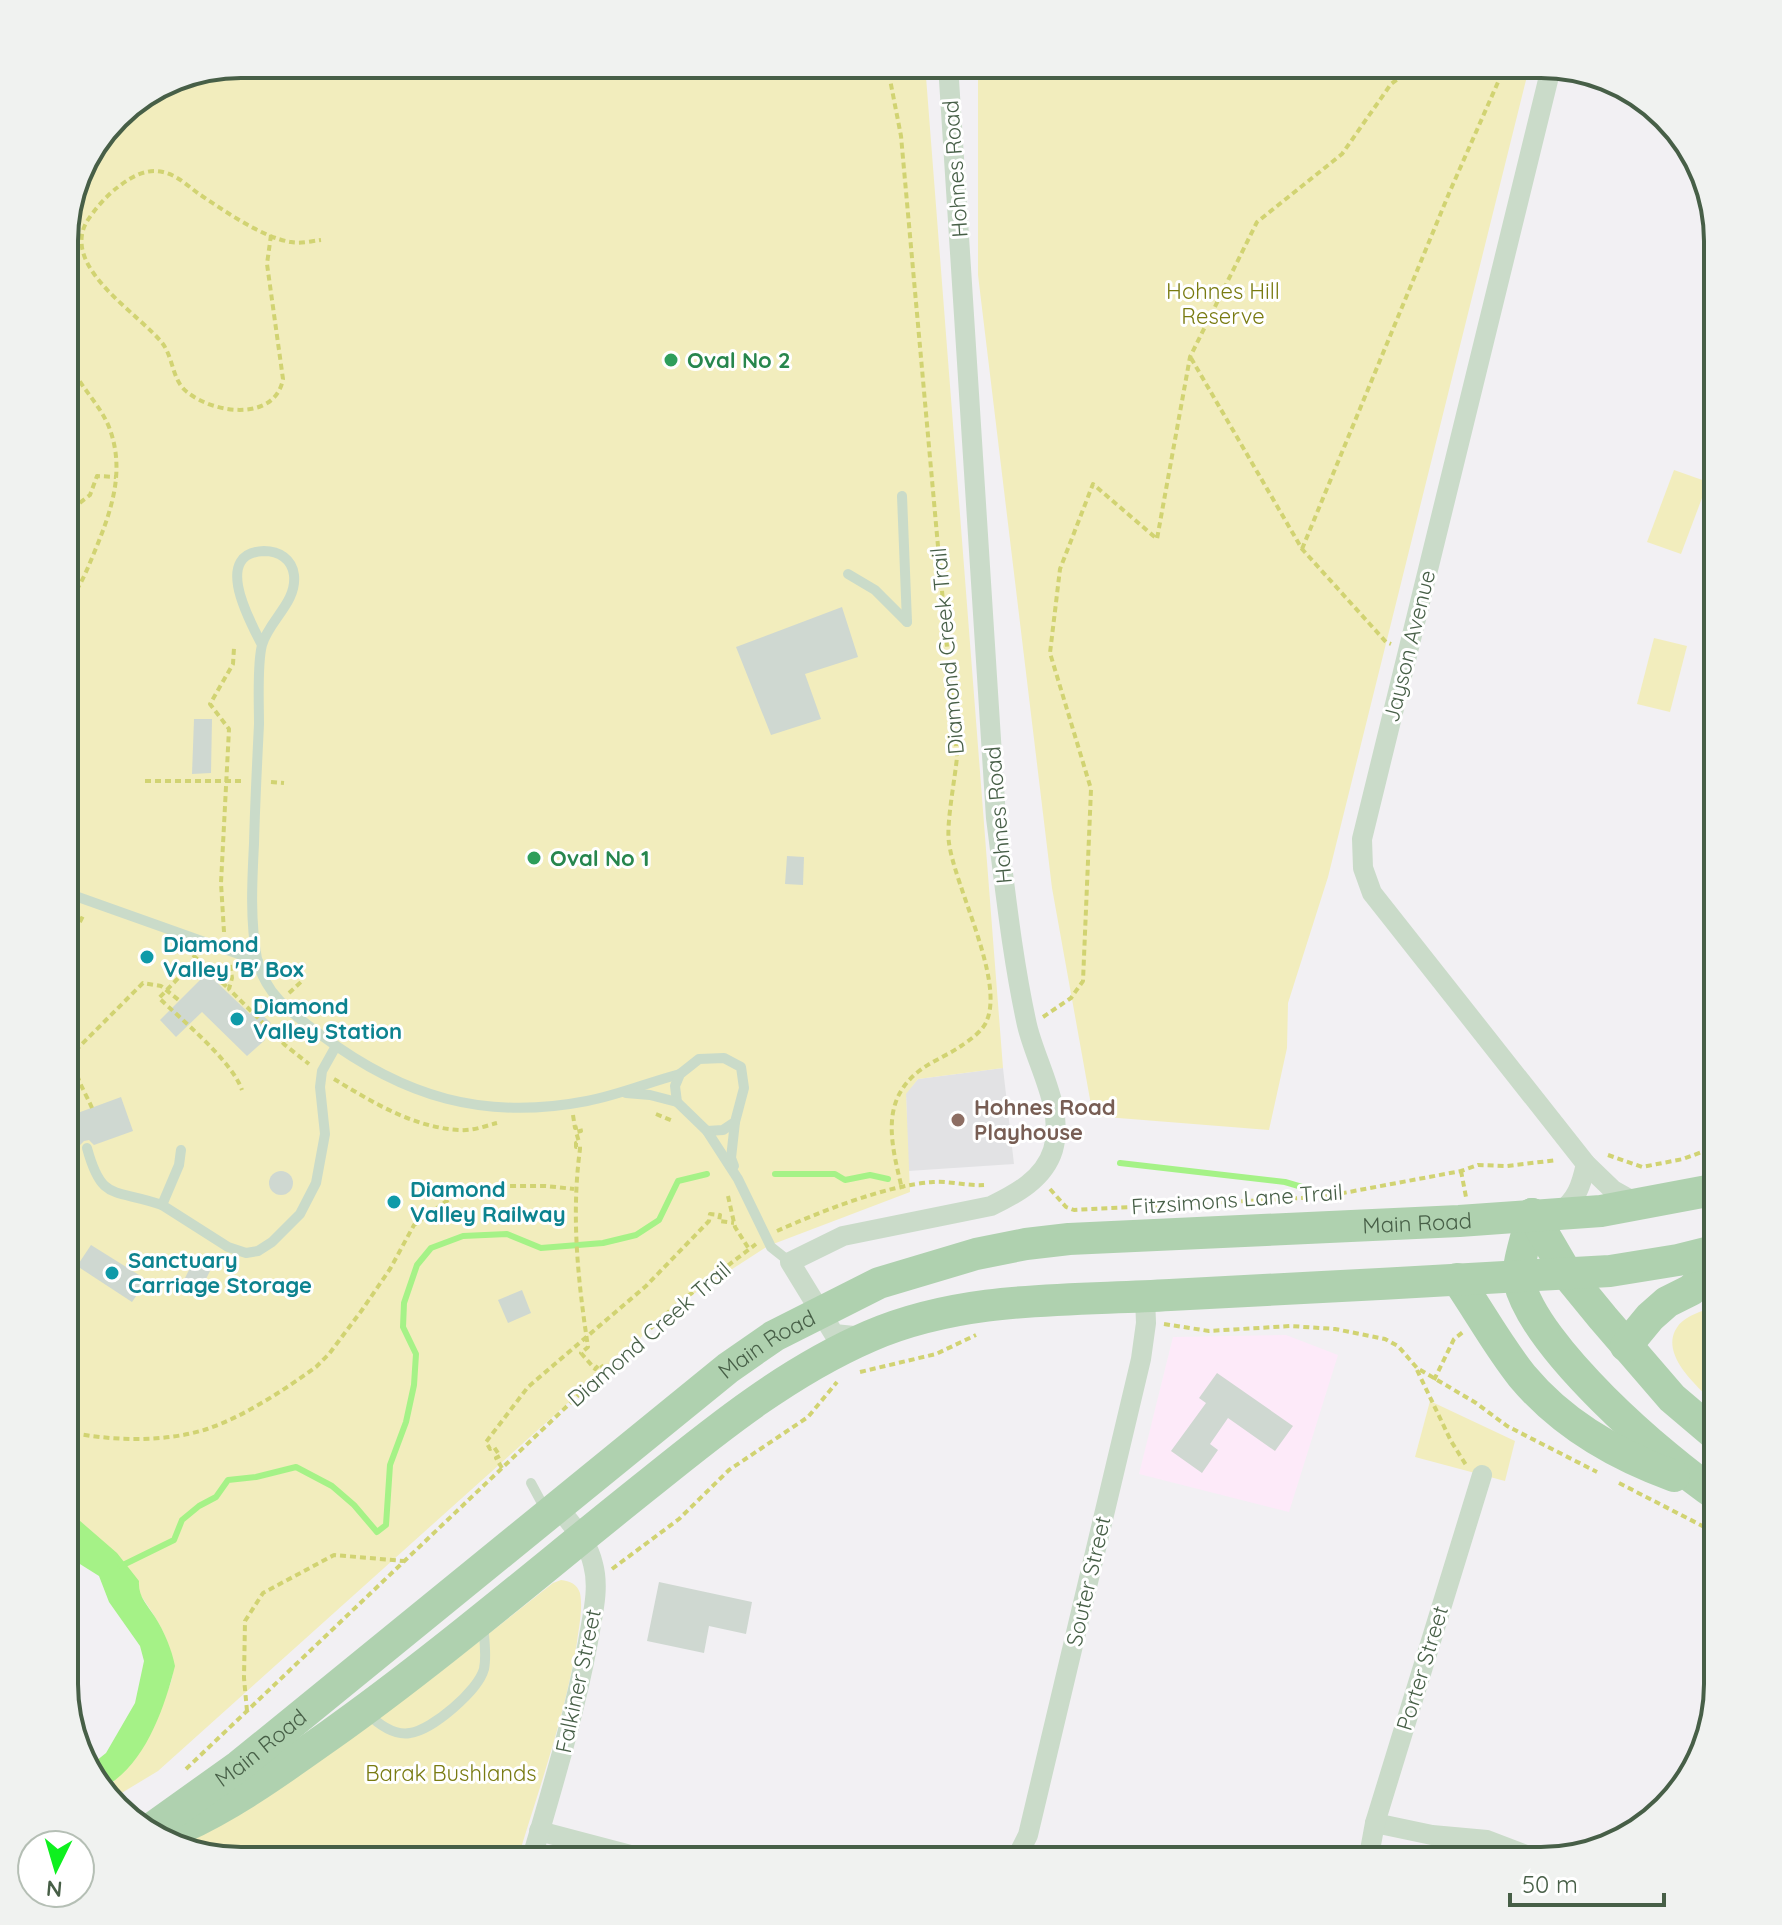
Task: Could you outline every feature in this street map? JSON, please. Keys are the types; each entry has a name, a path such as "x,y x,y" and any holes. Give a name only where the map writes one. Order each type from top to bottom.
{"main road":[{"name":"Main Road","path":"158,1824 239,1766 728,1368 774,1336 879,1283 976,1254 1026,1244 1085,1238 1459,1221 1601,1211 1704,1192"},
{"path":"1546,1214 1567,1274 1672,1398 1704,1425"},
{"path":"1546,1214 1518,1277 1538,1321 1585,1380 1648,1442 1704,1486"},
{"name":"Main Road","path":"173,1832 260,1784 437,1657 731,1417 786,1382 866,1338 924,1317 996,1304 1050,1299 1152,1310 1457,1279 1567,1274 1647,1266 1704,1253"},
{"path":"1626,1346 1650,1317 1667,1302 1691,1290 1704,1277"},
{"path":"1457,1279 1524,1377 1577,1427 1614,1451 1704,1489"},
{"path":"364,1665 361,1694 364,1711"}],"street":[{"name":"Hohnes Road","path":"790,1262 843,1236 991,1206 1032,1182 1053,1149 1053,1107 1028,1027 1010,931 996,818 949,78"},
{"name":"Jayson Avenue","path":"1549,78 1362,839 1363,868 1372,893 1583,1159 1613,1190 1639,1204"},
{"path":"1546,1214 1573,1202 1581,1187 1583,1159"},
{"path":"790,1262 834,1334 866,1338"},
{"name":"Souter Street","path":"1022,1847 1028,1835 1141,1359 1146,1323 1152,1310"},
{"name":"Porter Street","path":"1371,1847 1375,1823 1482,1475"},
{"name":"Falkiner Street","path":"535,1847 564,1749 595,1601 596,1579 590,1553 581,1537 553,1510"},
{"path":"1375,1823 1432,1835 1487,1840 1505,1847"},
{"path":"539,1831 600,1847"}],"lane":[{"path":"848,574 875,590 907,622 902,496"},
{"path":"262,645 288,601 294,574 289,561 281,554 264,551 242,562 236,584 262,645 252,888 258,961 262,975 279,1002 336,1046 400,1083 448,1101 477,1107 546,1107 588,1101 680,1074 699,1059 724,1058 741,1067 744,1088 735,1122 731,1158 738,1179"},
{"path":"78,897 258,961"},
{"path":"87,1148 95,1175 103,1187 162,1205 228,1247 246,1253 258,1251 272,1242 305,1207 320,1171 325,1134 320,1087 322,1071 336,1046"},
{"path":"677,1102 675,1086 680,1074"},
{"path":"620,1092 677,1102 707,1131 738,1179 771,1247 790,1262"},
{"path":"707,1131 723,1130 735,1122"},
{"path":"162,1205 179,1165 181,1150"},
{"path":"531,1483 553,1510"},
{"path":"364,1711 376,1722 397,1732 408,1734 431,1724 479,1680 485,1655 483,1618"}],"path":[{"name":"Diamond Creek Trail","path":"180,1775 675,1306 766,1237 855,1200 902,1189 890,1137 892,1108 903,1086 920,1070 969,1041 987,1023 992,1001 976,930 948,842 957,757 901,136 890,78"},
{"path":"1028,1027 1071,998 1083,981 1091,789 1050,653 1060,569 1093,484 1157,539 1190,357 1257,222 1342,154 1391,84 1399,78"},
{"path":"1302,549 1500,78"},
{"path":"271,235 267,264 283,379 281,392 268,404 248,410 223,409 186,391 175,377 172,361 163,344 91,272 84,256 82,240 86,224 112,191 145,171 162,171 176,177 231,216 291,243 321,240"},
{"path":"1190,357 1302,549 1386,642 1408,650"},
{"path":"78,380 109,428 116,477 113,509 78,587"},
{"path":"78,504 90,495 97,476 116,477"},
{"path":"229,989 232,978 221,904 229,729 210,704 233,664 234,648"},
{"path":"145,781 247,781"},
{"path":"267,782 284,783"},
{"path":"78,925 90,901"},
{"path":"186,935 194,957 304,1062 383,1107 426,1124 460,1130 505,1121"},
{"path":"207,969 201,974 191,965 159,998 237,1077 242,1090"},
{"path":"288,994 302,981"},
{"path":"78,1048 143,983 161,986 180,1001"},
{"path":"78,1075 92,1108"},
{"path":"562,1115 585,1112"},
{"path":"652,1113 679,1124"},
{"path":"572,1114 575,1128 580,1127 581,1131 576,1132 579,1142 576,1147 580,1146 580,1149 574,1189 574,1224 588,1347 581,1353 595,1369 600,1364 605,1370"},
{"name":"Fitzsimons Lane Trail","path":"1032,1182 1049,1188 1066,1207 1074,1210 1322,1197 1461,1171 1478,1165 1507,1166 1583,1159 1597,1152 1642,1167 1704,1151"},
{"path":"1461,1171 1467,1204"},
{"path":"902,1189 934,1182 964,1186 1021,1180 1032,1182"},
{"path":"78,1434 92,1437 184,1435 218,1424 303,1376 322,1361 390,1269 414,1225 452,1197 500,1186 574,1189"},
{"path":"725,1186 734,1223 749,1249"},
{"path":"502,1468 496,1458 500,1456 486,1442 528,1387 646,1286 709,1221 710,1214 720,1215 719,1221 734,1223"},
{"path":"1152,1310 1173,1324 1209,1331 1290,1326 1362,1333 1385,1339 1398,1346 1417,1368 1476,1403 1507,1426 1605,1476"},
{"path":"1434,1380 1454,1339 1466,1330"},
{"path":"849,1374 936,1354 978,1334"},
{"path":"1417,1368 1466,1466 1482,1475"},
{"path":"596,1579 645,1547 729,1470 808,1417 837,1382"},
{"path":"1619,1484 1704,1527"},
{"path":"247,1711 245,1621 263,1593 334,1555 405,1561"}],"shaded area":[{"name":"Hohnes Road Playhouse","path":"1003,1068 1014,1164 908,1171 906,1093 918,1079"},
{"path":"1286,1335 1338,1355 1289,1512 1139,1474 1173,1337"},
{"path":"78,1519 117,1553 139,1581 142,1596 164,1634 175,1666 150,1737 128,1768 111,1782 97,1760 106,1753 135,1703 144,1661 140,1646 109,1602 99,1576 78,1563"}],"green space":[{"path":"926,78 1003,1068 918,1079 906,1094 910,1192 768,1246 678,1304 158,1771 121,1793 112,1783 167,1693 172,1660 152,1612 78,1520 78,230 90,178 105,150 133,118 150,105 178,90 219,79"},
{"name":"Hohnes Hill Reserve","path":"978,78 1527,78 1328,877 1288,1003 1287,1048 1269,1130 1093,1116 1052,888 978,275"},
{"path":"1674,470 1704,481 1704,493 1681,554 1647,542"},
{"path":"1654,638 1687,646 1670,712 1637,704"},
{"path":"1704,1310 1704,1393 1683,1370 1673,1348 1673,1337 1678,1326"},
{"path":"1430,1401 1515,1441 1505,1481 1415,1457"},
{"name":"Barak Bushlands","path":"567,1581 577,1587 581,1611 559,1725 521,1847 230,1847 185,1837 273,1787 430,1680 553,1583"}],"building":[{"path":"842,607 858,657 805,674 821,719 771,735 736,647"},
{"path":"194,719 212,719 211,773 192,774"},
{"path":"787,856 804,857 803,885 785,884"},
{"name":"Diamond Valley Station","path":"207,973 250,1014 255,1008 271,1023 260,1035 265,1040 247,1056 202,1012 176,1037 160,1020"},
{"path":"121,1097 133,1131 94,1145 89,1140 84,1141 78,1151 78,1113"},
{"path":"281,1171 292,1178 293,1183 286,1194 281,1195 270,1188 269,1183 276,1172"},
{"name":"Sanctuary Carriage Storage","path":"91,1245 147,1280 132,1302 78,1264"},
{"path":"195,1258 212,1267 199,1293 182,1284"},
{"path":"522,1290 531,1313 508,1323 498,1300"},
{"path":"1217,1373 1293,1426 1275,1451 1228,1418 1210,1444 1218,1450 1202,1473 1171,1451 1206,1403 1199,1398"},
{"path":"659,1582 752,1602 746,1634 709,1626 704,1653 647,1641"}],"waterway":[{"path":"1120,1163 1285,1182 1302,1187"},
{"path":"121,1566 174,1540 182,1520 216,1497 228,1480 296,1467 332,1486 354,1505 377,1532 386,1525 390,1465 406,1422 414,1385 416,1354 403,1327 404,1303 417,1265 431,1248 463,1236 507,1234 541,1248 603,1243 636,1235 659,1220 678,1181 707,1174"},
{"path":"775,1174 835,1174 845,1180 870,1175 888,1179"}],"place":[{"name":"Oval No 2","path":"671,360"},
{"name":"Oval No 1","path":"534,858"},
{"name":"Diamond Valley 'B' Box","path":"147,957"},
{"name":"Diamond Valley Station","path":"237,1019"},
{"name":"Hohnes Road Playhouse","path":"958,1120"},
{"name":"Diamond Valley Railway","path":"394,1202"},
{"name":"Sanctuary Carriage Storage","path":"112,1273"}]}
